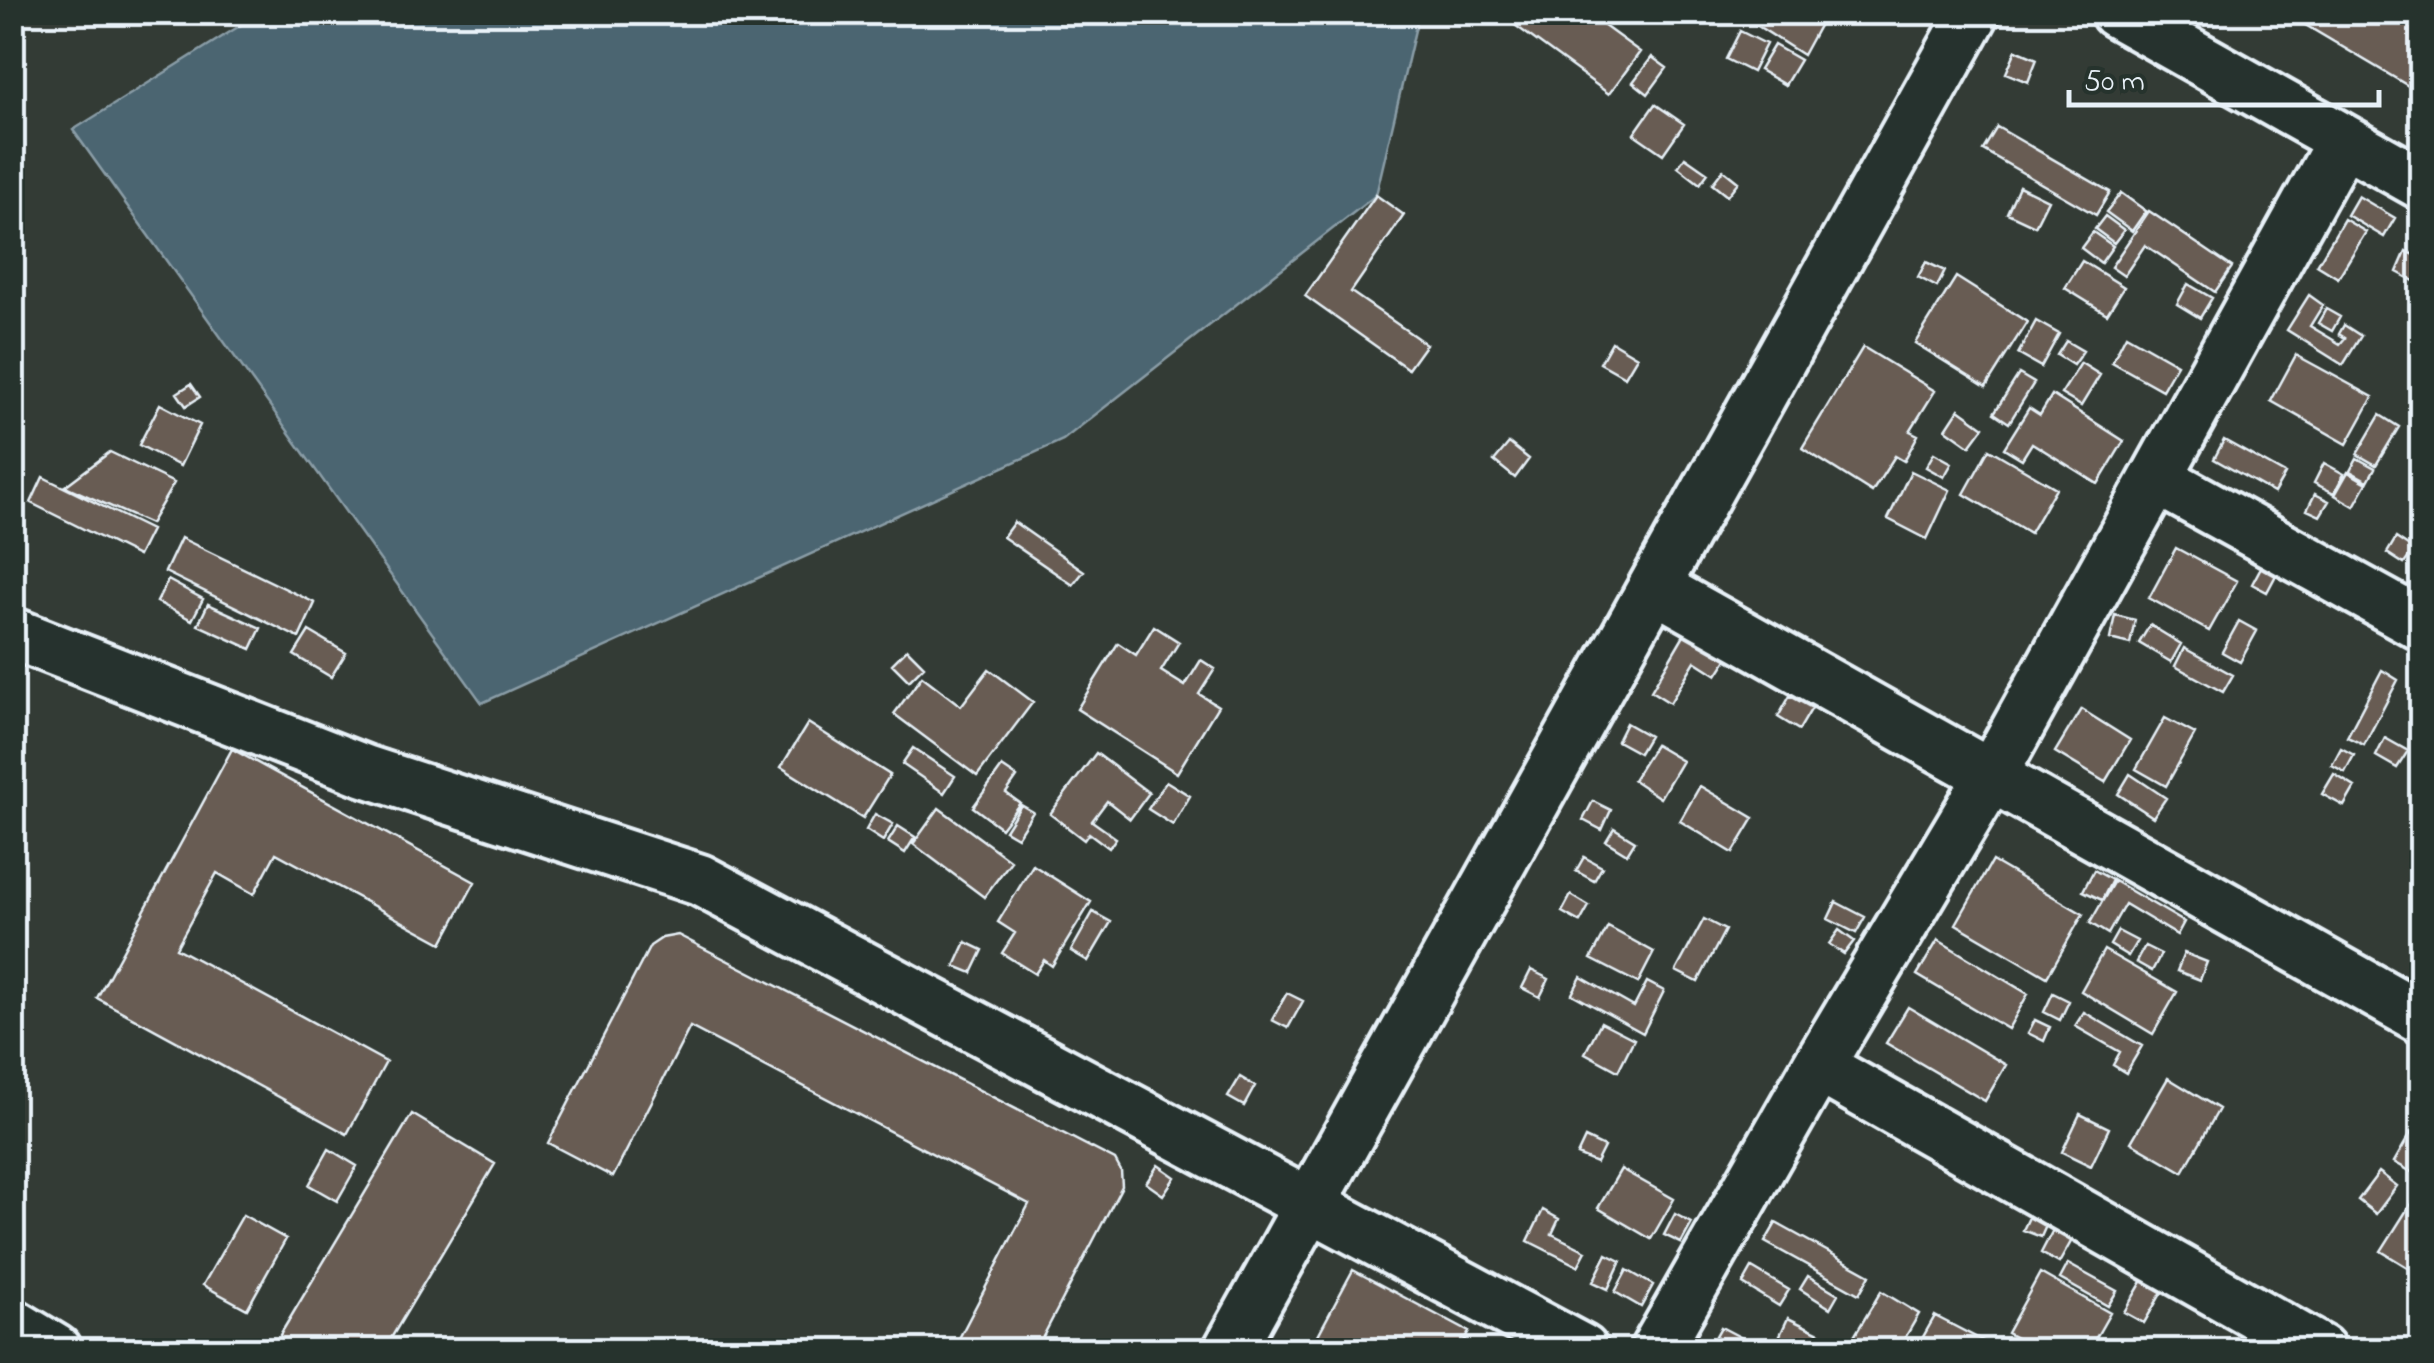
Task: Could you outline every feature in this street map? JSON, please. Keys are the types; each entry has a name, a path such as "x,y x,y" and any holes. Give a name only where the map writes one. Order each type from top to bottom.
{"street":[{"path":"1229,1350 1974,12"},
{"path":"2116,12 2422,184"},
{"path":"1656,1350 1818,1066 1991,776 2343,140"},
{"path":"2156,478 2422,625"},
{"path":"1655,587 2422,1018"},
{"path":"12,633 365,771 700,880 1582,1350"},
{"path":"1818,1066 2320,1350"},
{"path":"12,1324 55,1350"}],"water":[{"path":"262,12 1419,13 1376,195 1063,440 482,703 73,130"}],"building":[{"path":"1497,12 1585,12 1640,52 1609,94"},
{"path":"1736,12 1804,12 1821,22 1803,55"},
{"path":"2301,12 2390,12 2422,31 2422,94 2297,20"},
{"path":"1740,31 1766,44 1752,72 1726,59"},
{"path":"1774,45 1800,60 1785,85 1759,70"},
{"path":"2016,50 2037,59 2028,82 2006,73"},
{"path":"1652,57 1667,68 1648,94 1633,82"},
{"path":"1655,104 1684,124 1663,154 1634,134"},
{"path":"1997,127 2110,192 2096,215 1983,150"},
{"path":"1685,157 1708,173 1700,184 1678,167"},
{"path":"1723,170 1738,182 1727,196 1712,184"},
{"path":"2019,186 2048,200 2035,226 2007,213"},
{"path":"2121,193 2146,211 2132,231 2106,212"},
{"path":"1376,195 1404,215 1351,292 1426,344 1408,369 1305,296"},
{"path":"2358,196 2395,218 2384,237 2347,215"},
{"path":"2149,211 2232,267 2215,292 2145,245 2124,276 2111,267"},
{"path":"2105,216 2124,230 2114,243 2095,229"},
{"path":"2344,219 2366,232 2338,278 2317,265"},
{"path":"2093,232 2113,246 2101,263 2081,248"},
{"path":"2406,251 2422,258 2418,283 2397,272"},
{"path":"2082,261 2124,287 2107,314 2065,288"},
{"path":"1926,262 1945,271 1937,287 1918,277"},
{"path":"1956,277 2027,322 1986,387 1915,343"},
{"path":"2188,284 2212,298 2200,318 2177,304"},
{"path":"2309,295 2323,305 2310,326 2340,344 2345,338 2339,334 2344,325 2361,336 2343,365 2287,330"},
{"path":"2326,309 2340,317 2332,331 2318,323"},
{"path":"2036,321 2059,334 2041,367 2018,354"},
{"path":"2126,335 2177,364 2162,390 2112,362"},
{"path":"2066,341 2083,351 2073,365 2057,355"},
{"path":"1612,342 1637,357 1625,377 1600,363"},
{"path":"1863,347 1935,391 1910,431 1918,435 1904,461 1895,456 1872,492 1802,448"},
{"path":"2296,355 2373,397 2347,444 2271,401"},
{"path":"2081,363 2100,375 2081,406 2061,394"},
{"path":"2019,374 2034,383 2009,423 1994,413"},
{"path":"191,384 200,397 186,406 177,393"},
{"path":"2052,395 2124,441 2098,484 2032,443 2022,459 2004,448 2029,408 2040,415"},
{"path":"160,404 200,425 180,466 139,445"},
{"path":"1959,409 1984,427 1970,446 1946,429"},
{"path":"2380,415 2399,427 2376,465 2357,454"},
{"path":"2224,440 2285,474 2274,493 2214,459"},
{"path":"1509,443 1529,459 1515,478 1494,461"},
{"path":"1989,449 2056,488 2030,533 1964,494"},
{"path":"110,452 174,483 150,524 65,486"},
{"path":"1934,453 1952,463 1944,477 1926,467"},
{"path":"2357,458 2375,468 2368,481 2350,471"},
{"path":"2324,463 2344,474 2334,493 2314,483"},
{"path":"1911,471 1950,490 1927,539 1888,519"},
{"path":"2348,472 2367,483 2354,506 2335,495"},
{"path":"43,477 151,530 138,556 31,503"},
{"path":"2315,494 2329,501 2320,516 2307,510"},
{"path":"1014,522 1084,571 1073,585 1003,537"},
{"path":"181,538 315,603 299,638 165,572"},
{"path":"2396,538 2414,550 2404,564 2387,553"},
{"path":"2176,548 2237,581 2209,631 2149,598"},
{"path":"2268,554 2283,562 2267,592 2252,584"},
{"path":"168,580 203,599 192,620 157,602"},
{"path":"208,604 261,628 251,649 198,625"},
{"path":"2115,615 2135,620 2130,644 2110,639"},
{"path":"2239,621 2257,631 2240,662 2222,652"},
{"path":"2150,625 2181,644 2171,662 2139,643"},
{"path":"1154,626 1179,642 1161,671 1185,686 1201,660 1215,669 1199,694 1218,706 1177,773 1077,709 1118,643 1136,655"},
{"path":"309,631 346,653 331,677 294,655"},
{"path":"1685,633 1728,658 1717,675 1695,661 1670,703 1651,691"},
{"path":"2184,648 2233,675 2223,692 2175,666"},
{"path":"907,649 924,666 909,681 892,664"},
{"path":"989,669 1033,702 977,776 894,714 922,676 961,706"},
{"path":"2382,670 2398,680 2364,745 2347,737"},
{"path":"1790,696 1812,708 1799,730 1778,717"},
{"path":"2081,709 2130,740 2105,782 2055,752"},
{"path":"2165,718 2195,734 2166,786 2136,769"},
{"path":"808,723 890,775 863,818 781,767"},
{"path":"1626,723 1649,736 1639,753 1617,741"},
{"path":"2385,738 2408,751 2397,768 2376,756"},
{"path":"1655,745 1682,761 1660,798 1633,780"},
{"path":"913,748 955,776 944,793 902,764"},
{"path":"2341,748 2354,755 2345,772 2332,765"},
{"path":"232,749 475,882 442,943 276,853 254,894 217,873 176,948 386,1062 347,1134 97,998"},
{"path":"1096,753 1149,793 1130,819 1107,801 1092,821 1116,838 1109,848 1089,833 1084,840 1050,814"},
{"path":"1002,767 1017,777 1006,793 1020,803 1001,828 973,807"},
{"path":"2130,774 2166,798 2153,817 2118,794"},
{"path":"2334,774 2355,787 2344,806 2322,794"},
{"path":"1166,781 1190,796 1173,825 1148,809"},
{"path":"1700,786 1754,818 1733,853 1680,821"},
{"path":"1593,801 1611,810 1602,830 1583,820"},
{"path":"1021,805 1033,812 1017,837 1005,830"},
{"path":"939,808 1011,861 984,897 913,844"},
{"path":"875,814 893,824 883,841 866,830"},
{"path":"898,826 915,837 905,853 888,842"},
{"path":"1614,828 1635,841 1627,854 1606,841"},
{"path":"1584,857 1602,867 1594,881 1576,871"},
{"path":"1992,861 2083,914 2047,977 1956,924"},
{"path":"1033,865 1091,902 1052,966 1044,960 1035,974 1002,953 1015,933 998,922"},
{"path":"2094,870 2112,880 2102,900 2083,891"},
{"path":"2114,881 2184,922 2177,935 2125,904 2108,934 2090,923"},
{"path":"1571,895 1589,906 1580,922 1562,912"},
{"path":"1836,902 1865,917 1856,933 1828,919"},
{"path":"1093,912 1111,922 1088,961 1071,951"},
{"path":"1704,919 1725,930 1698,982 1676,971"},
{"path":"1608,927 1654,952 1638,983 1591,959"},
{"path":"1839,930 1854,941 1844,954 1829,944"},
{"path":"2118,931 2137,941 2128,956 2110,945"},
{"path":"678,935 1115,1160 1122,1186 1036,1350 953,1350 1029,1204 690,1027 613,1177 548,1143 650,946 662,938"},
{"path":"1938,940 2028,994 2008,1029 1917,975"},
{"path":"966,942 983,950 972,973 955,966"},
{"path":"2145,946 2161,954 2152,971 2136,962"},
{"path":"2104,950 2177,992 2153,1034 2081,991"},
{"path":"2184,953 2207,962 2200,980 2177,971"},
{"path":"1531,970 1549,979 1540,997 1522,988"},
{"path":"1581,977 1634,1007 1647,982 1664,991 1643,1033 1572,994"},
{"path":"1287,993 1303,1001 1288,1028 1272,1020"},
{"path":"2053,993 2069,1001 2060,1020 2044,1012"},
{"path":"1908,1007 2006,1065 1985,1101 1886,1043"},
{"path":"2084,1012 2142,1046 2126,1073 2113,1065 2120,1052 2075,1026"},
{"path":"2035,1020 2050,1027 2044,1041 2028,1033"},
{"path":"1601,1022 1634,1039 1618,1071 1585,1053"},
{"path":"1240,1077 1255,1086 1244,1106 1228,1097"},
{"path":"2168,1078 2219,1109 2183,1172 2131,1142"},
{"path":"412,1114 495,1164 384,1350 285,1350 280,1335"},
{"path":"2080,1114 2109,1128 2091,1166 2062,1152"},
{"path":"2422,1118 2422,1178 2394,1162"},
{"path":"1585,1138 1604,1147 1596,1163 1577,1155"},
{"path":"329,1149 357,1166 337,1201 309,1185"},
{"path":"1158,1165 1175,1177 1163,1195 1146,1183"},
{"path":"1621,1169 1674,1199 1651,1239 1598,1208"},
{"path":"2379,1172 2397,1186 2376,1214 2358,1200"},
{"path":"2412,1202 2422,1208 2422,1276 2381,1251"},
{"path":"1543,1210 1559,1219 1552,1234 1586,1251 1578,1266 1528,1241"},
{"path":"2032,1211 2049,1219 2041,1237 2023,1230"},
{"path":"1675,1214 1692,1223 1681,1243 1664,1235"},
{"path":"243,1215 286,1239 247,1309 203,1285"},
{"path":"1776,1223 1870,1275 1859,1294 1765,1242"},
{"path":"2053,1230 2072,1240 2059,1263 2041,1253"},
{"path":"1607,1254 1621,1261 1608,1289 1593,1282"},
{"path":"2068,1264 2117,1291 2108,1306 2060,1279"},
{"path":"1752,1268 1789,1290 1779,1306 1743,1284"},
{"path":"1353,1270 1469,1332 1459,1350 1310,1350"},
{"path":"1627,1270 1653,1285 1641,1307 1615,1292"},
{"path":"2040,1273 2110,1313 2089,1350 2038,1350 2007,1333"},
{"path":"1808,1276 1838,1294 1830,1308 1800,1289"},
{"path":"2143,1280 2162,1292 2144,1323 2124,1312"},
{"path":"1881,1291 1919,1314 1898,1350 1870,1350 1852,1340"},
{"path":"1935,1316 1989,1344 1985,1350 1949,1350 1923,1337"},
{"path":"1788,1318 1838,1342 1834,1350 1774,1348"},
{"path":"1721,1327 1765,1350 1708,1350"}]}
